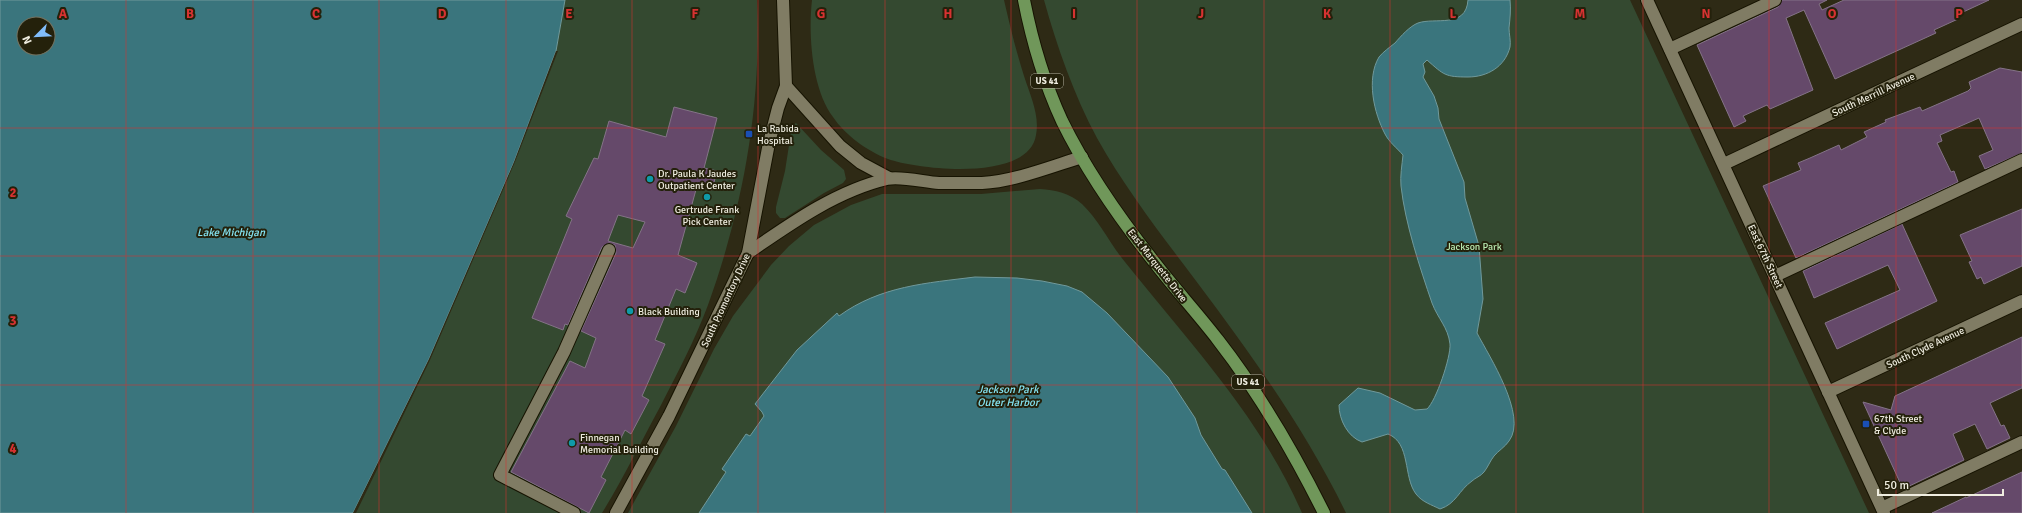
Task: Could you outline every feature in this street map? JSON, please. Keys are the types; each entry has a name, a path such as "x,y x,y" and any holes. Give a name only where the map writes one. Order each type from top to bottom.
{"main road":[{"name":"East Marquette Drive","path":"1024,0 1040,62 1062,120 1082,157 1115,210 1155,263 1219,341 1261,401 1301,466 1324,513"}],"street":[{"name":"South Promontory Drive","path":"616,513 669,416 748,253 769,143 778,108 786,86 783,0"},
{"name":"East 67th Street","path":"1647,0 1883,510"},
{"path":"1670,49 1775,0"},
{"name":"South Merrill Avenue","path":"1724,164 2022,24"},
{"path":"786,86 840,146 861,163 889,178 939,183 984,183 1019,176 1082,157"},
{"path":"1775,276 2022,160"},
{"path":"748,253 791,223 828,203 864,186 889,178"},
{"path":"574,513 500,475 564,352 609,250"},
{"name":"South Clyde Avenue","path":"1828,392 2022,301"},
{"path":"1883,510 2022,442"}],"green space":[{"path":"565,0 757,0 758,39 756,78 748,155 731,231 703,318 686,357 625,474 602,513 353,513 556,51"},
{"path":"812,0 1004,0 1018,57 1036,113 1036,135 1029,150 1014,160 994,166 971,169 947,169 903,163 888,159 872,152 857,142 838,124 820,92 811,45"},
{"name":"Jackson Park","path":"1044,0 1630,0 1869,513 1346,513 1318,460 1270,383 1235,333 1154,225 1110,161 1089,122 1074,88 1060,53"},
{"path":"796,123 821,150 844,170 846,179 843,183 824,193 785,218 780,218 776,213 776,207 785,171 792,126"},
{"name":"Jackson Park Outer Harbor","path":"1040,189 1057,191 1072,197 1082,204 1094,217 1120,255 1245,413 1285,478 1302,513 628,513 676,426 714,349 733,316 771,265 789,246 814,225 851,205 882,194 981,194"}],"water":[{"name":"Lake Michigan","path":"0,0 565,0 556,51 514,162 429,359 353,513 0,513"},
{"path":"1468,0 1510,0 1510,47 1508,54 1500,65 1494,70 1475,77 1449,76 1441,72 1427,60 1423,64 1425,72 1423,77 1434,96 1438,108 1439,119 1464,182 1465,198 1479,246 1483,299 1477,333 1505,386 1514,417 1514,430 1509,441 1494,456 1483,473 1473,480 1450,504 1440,509 1424,501 1416,494 1409,479 1404,452 1395,438 1388,434 1362,442 1357,440 1345,427 1339,411 1339,405 1358,388 1380,393 1415,410 1427,409 1435,397 1446,368 1450,350 1449,338 1432,303 1409,230 1401,186 1403,155 1389,140 1381,126 1375,106 1372,85 1375,66 1379,57 1412,26 1425,21 1449,20 1456,18 1462,15 1466,9"},
{"name":"Jackson Park Outer Harbor","path":"975,277 1017,278 1067,286 1082,292 1107,313 1168,377 1195,418 1201,435 1222,469 1225,470 1252,513 699,513 726,472 722,469 746,434 750,436 764,416 755,404 797,350 837,313 839,316 871,298 887,292 939,281"}],"pier":[{"path":"556,51 558,51 515,162 430,360 356,513 353,513 429,359 514,162"}],"building":[{"path":"1782,0 1827,0 1819,4 1822,10 1844,0 1989,0 1961,13 1958,19 1934,30 1936,33 1835,79 1804,10 1786,18 1813,90 1770,109 1767,105 1743,116 1746,121 1734,127 1697,45 1778,7"},
{"path":"2000,68 2022,72 2022,153 1985,169 1979,156 1993,150 1979,118 1940,135 1942,141 1937,143 1951,172 1954,171 1958,182 1796,258 1763,186 1801,170 1798,163 1839,145 1841,150 1867,137 1864,132 1886,122 1885,120 1920,107 1922,111 1968,91 1971,88 1969,82"},
{"path":"674,107 717,118 704,168 717,171 712,190 697,186 678,255 697,263 685,293 676,289 655,340 665,344 642,396 649,400 631,434 625,430 601,477 606,480 589,513 511,472 570,361 585,368 596,338 581,331 616,253 615,245 609,243 602,247 568,325 565,324 563,330 532,318 572,219 566,216 594,158 598,159 609,121 666,137","holes":["618,215 645,222 633,248 608,241"]},
{"path":"2022,209 2022,266 1984,284 1981,277 1977,279 1969,262 1972,261 1960,235"},
{"path":"1902,224 1937,301 1837,349 1825,323 1900,290 1888,265 1814,298 1803,271"},
{"path":"2022,337 2022,388 1990,403 2001,426 2004,425 2010,438 1987,449 1975,424 1953,434 1964,460 1903,489 1863,402 1891,410 1895,396"},
{"path":"2022,472 2022,513 1932,513 1966,497"}],"place":[{"name":"La Rabida Hospital","path":"749,134"},
{"name":"Dr. Paula K Jaudes Outpatient Center","path":"650,179"},
{"name":"Gertrude Frank Pick Center","path":"707,197"},
{"name":"Black Building","path":"630,311"},
{"name":"67th Street & Clyde","path":"1866,424"},
{"name":"Finnegan Memorial Building","path":"572,443"}]}
